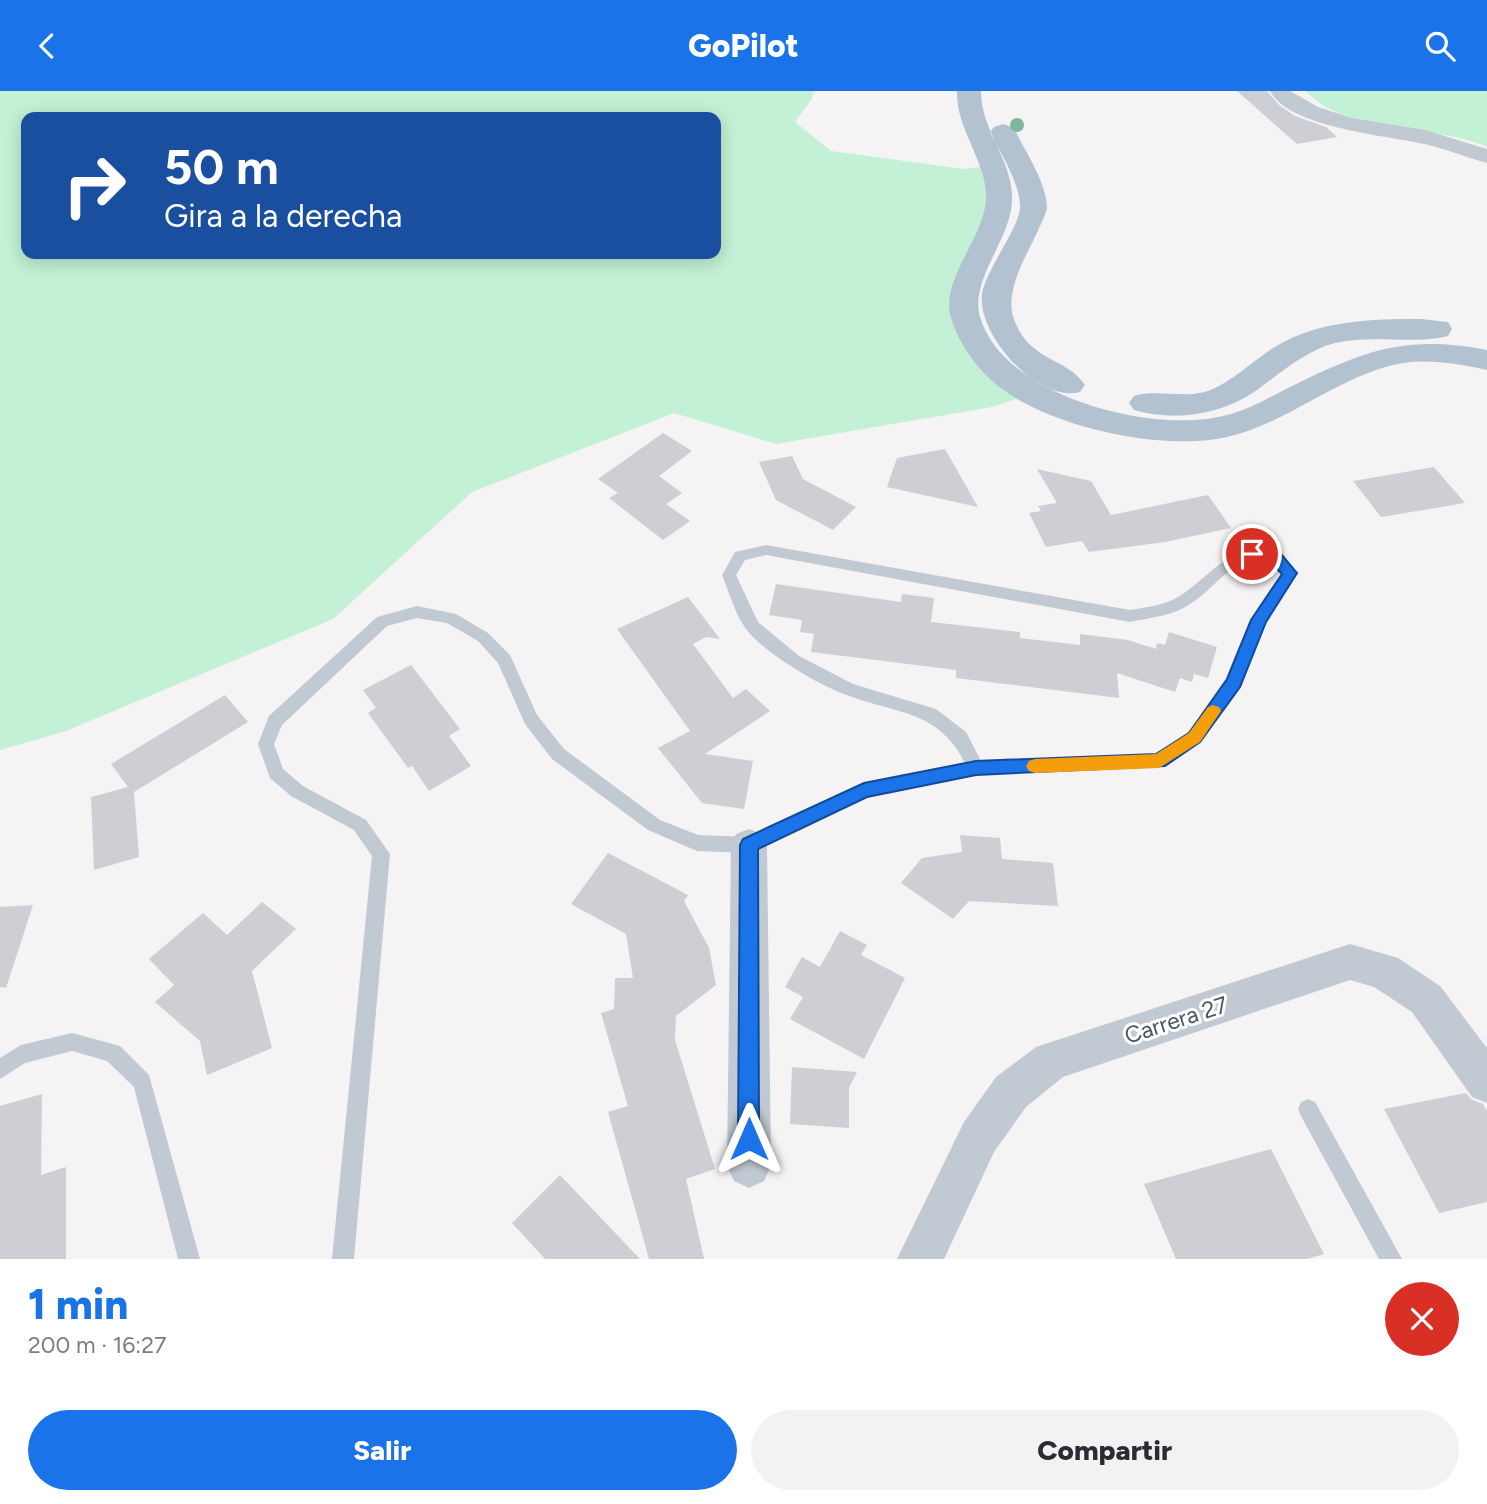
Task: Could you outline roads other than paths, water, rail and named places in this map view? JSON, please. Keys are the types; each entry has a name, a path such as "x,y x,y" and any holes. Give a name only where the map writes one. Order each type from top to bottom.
{"main road":[{"path":"969,91 970,115 994,165 1000,186 999,211 969,282 964,314 977,346 1000,372 1031,394 1081,414 1126,424 1175,430 1220,428 1256,417 1377,358 1419,350 1457,352 1487,360"},
{"path":"996,91 995,118 1020,163 1030,187 1034,209 997,292 998,315 1010,341 1030,362 1066,384 1127,401 1177,406 1222,397 1309,341 1345,332 1396,328 1447,330 1487,338"}],"street":[{"path":"1280,91 1282,95 1310,112 1349,124 1425,137 1487,156"},
{"path":"748,1166 749,845"},
{"name":"Carrera 27","path":"920,1259 979,1137 1012,1092 1051,1061 1349,962 1384,971 1426,999 1487,1082"}],"lane":[{"path":"343,1259 381,854 360,825 297,792 276,773 266,744 275,721 382,621 417,612 451,618 482,637 505,659 531,719 558,754 654,825 697,843 749,845 864,790 976,768 1159,761 1194,737 1234,682 1259,620 1290,573 1276,558 1252,554 1229,561 1186,600 1162,610 1130,616 766,550 740,556 729,575 752,627 793,660 848,689 930,714 960,737 976,768"},
{"path":"0,1069 21,1055 72,1042 113,1053 142,1082 189,1259"},
{"path":"1308,1109 1391,1259"}]}
